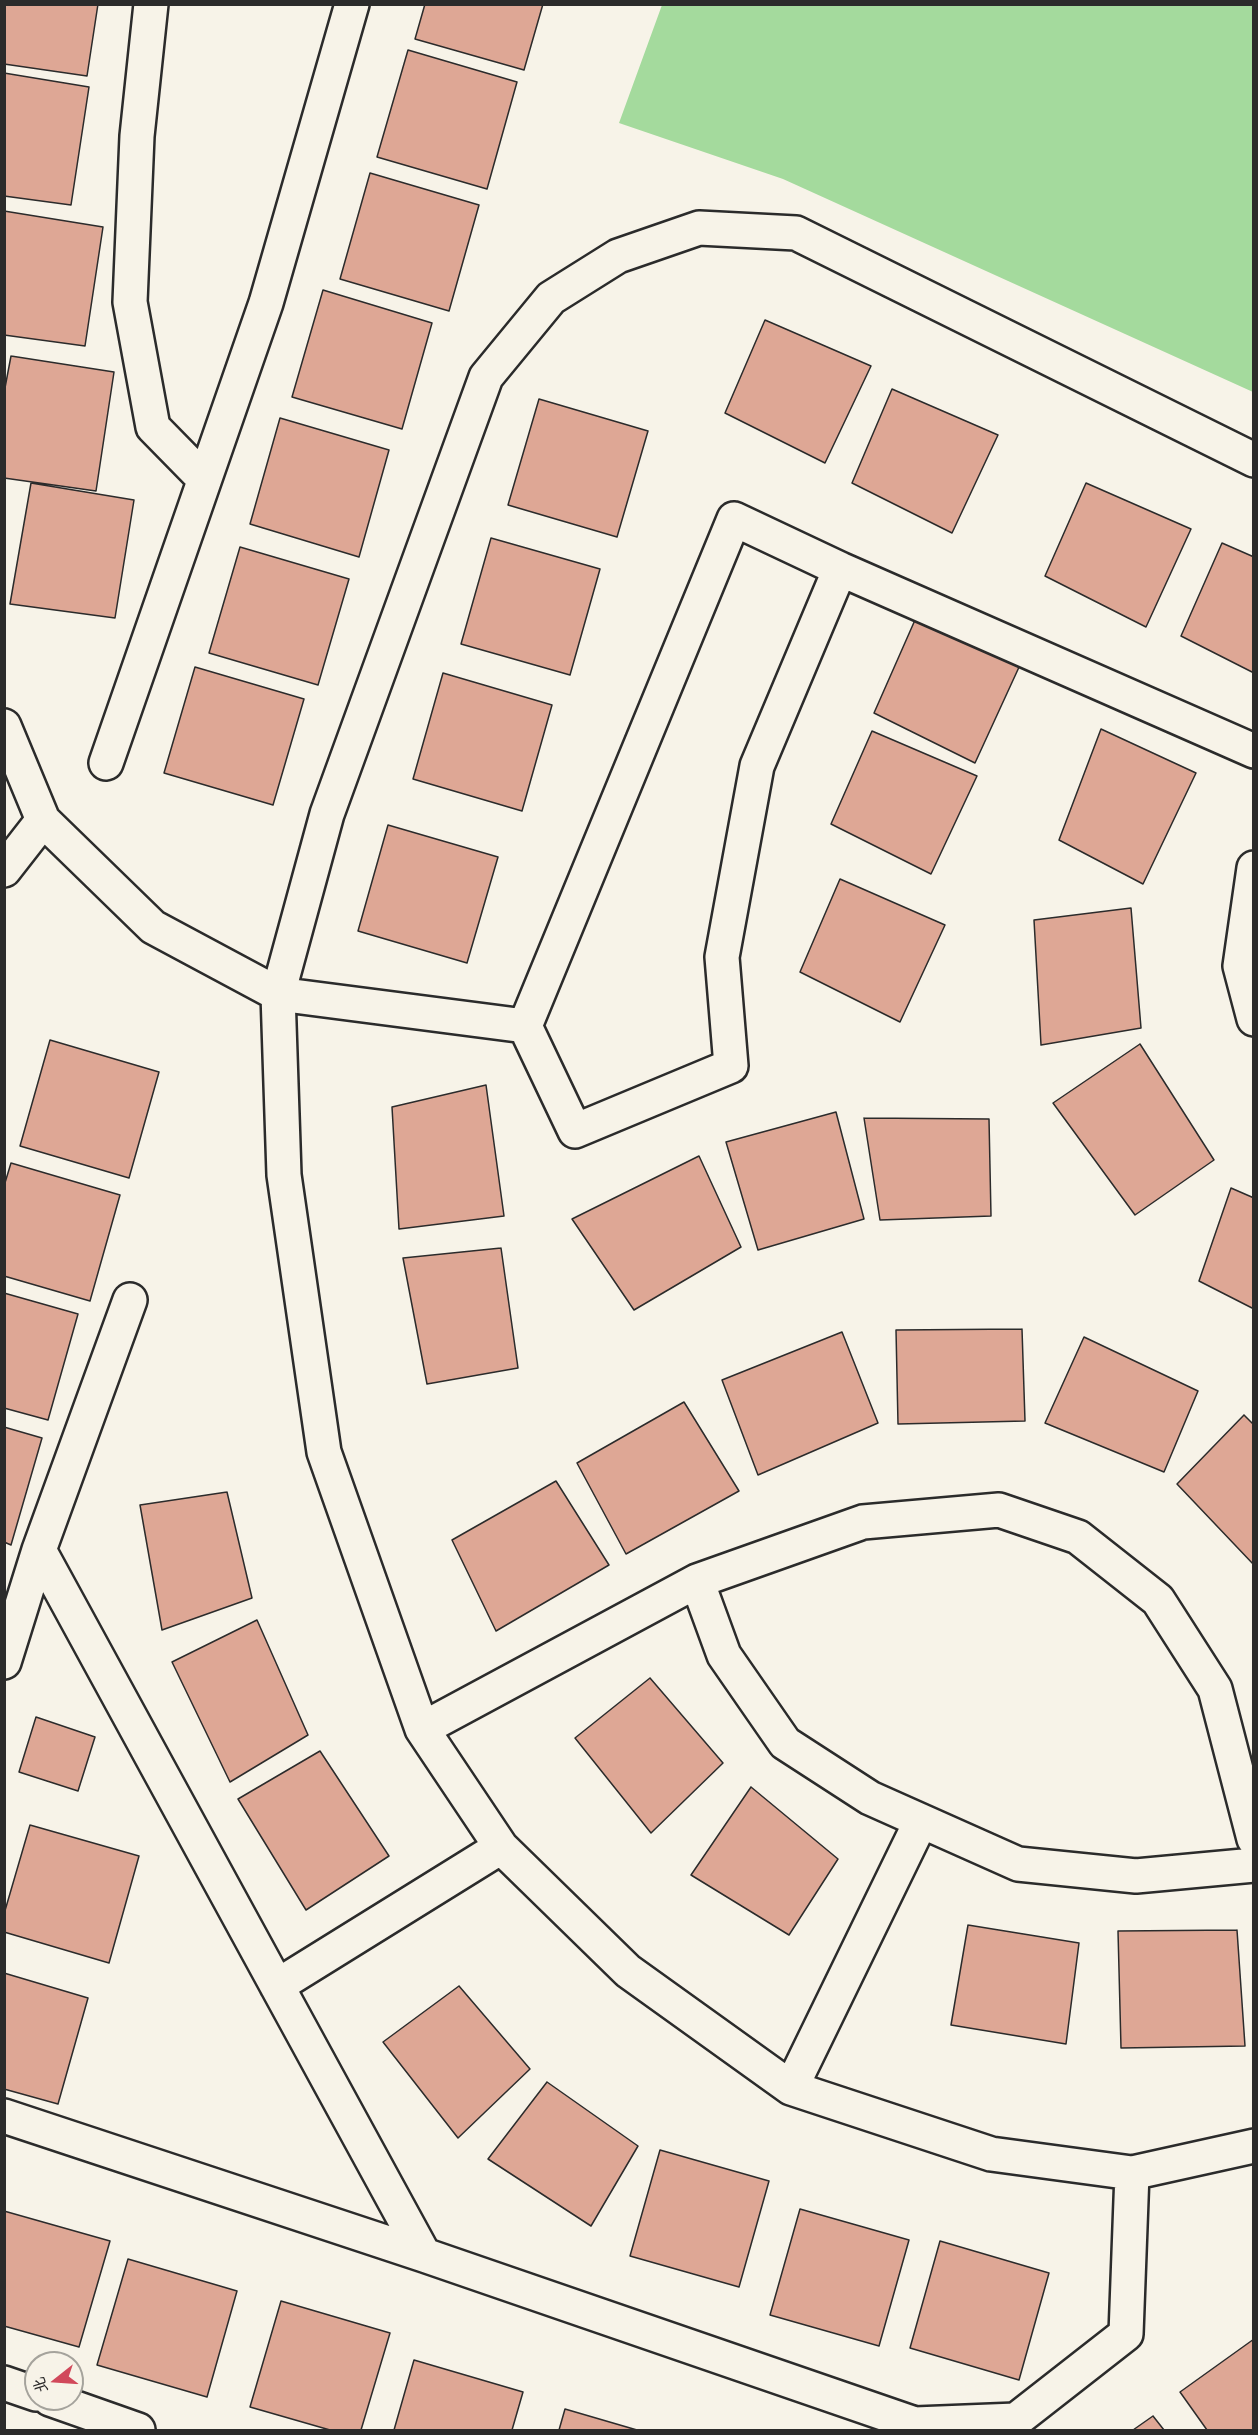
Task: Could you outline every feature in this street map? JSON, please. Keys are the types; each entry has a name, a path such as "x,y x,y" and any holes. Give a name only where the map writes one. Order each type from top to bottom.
{"street":[{"path":"151,4 137,136 130,302 153,427 204,479"},
{"path":"106,763 266,303 352,4"},
{"path":"1254,460 796,233 699,228 618,256 551,298 486,377 327,814 278,994 284,1175 324,1452 422,1729 501,1848 628,1971 791,2088 991,2154 1132,2173 1254,2146"},
{"path":"840,568 758,766 722,957 732,1066 575,1131 525,1026 734,519 1254,751"},
{"path":"4,726 43,820 153,927 278,994 525,1026"},
{"path":"4,870 43,820"},
{"path":"1254,868 1240,966 1254,1019"},
{"path":"4,1662 39,1550 130,1300"},
{"path":"422,1729 697,1581 863,1522 999,1510 1077,1537 1158,1600 1215,1689 1254,1839"},
{"path":"39,1550 424,2255"},
{"path":"697,1581 724,1655 785,1743 870,1798 1018,1864 1136,1876 1254,1865"},
{"path":"791,2088 921,1821"},
{"path":"278,1986 501,1848"},
{"path":"4,2116 424,2255 915,2424 1016,2420 1126,2334 1132,2173"},
{"path":"4,2383 24,2390"},
{"path":"84,2411 138,2430"}],"green space":[{"path":"662,5 1253,5 1253,392 783,179 619,123"}],"building":[{"path":"4,4 98,4 87,76 4,64"},
{"path":"425,4 543,4 524,70 415,39"},
{"path":"408,50 517,82 487,189 377,157"},
{"path":"4,73 89,87 71,205 4,196"},
{"path":"370,173 479,205 449,311 340,279"},
{"path":"4,211 103,227 85,346 4,335"},
{"path":"323,290 432,323 402,429 292,397"},
{"path":"765,320 871,366 825,463 725,413"},
{"path":"11,356 114,372 96,491 4,478 4,393"},
{"path":"892,389 998,435 952,533 852,483"},
{"path":"539,399 648,431 617,537 508,505"},
{"path":"280,418 389,450 359,557 250,524"},
{"path":"31,483 134,500 115,618 10,604"},
{"path":"1086,483 1191,529 1146,627 1045,576"},
{"path":"491,538 600,569 570,675 461,644"},
{"path":"1222,543 1254,557 1254,673 1181,636"},
{"path":"240,547 349,579 318,685 209,653"},
{"path":"915,620 1020,665 975,763 874,713"},
{"path":"195,667 304,699 273,805 164,773"},
{"path":"443,673 552,705 522,811 413,779"},
{"path":"1101,729 1196,773 1143,884 1059,840"},
{"path":"872,731 977,776 931,874 831,824"},
{"path":"388,825 498,857 467,963 358,931"},
{"path":"840,879 945,925 900,1022 800,972"},
{"path":"1131,908 1141,1028 1041,1045 1034,920"},
{"path":"50,1040 159,1072 129,1178 20,1146"},
{"path":"1140,1044 1214,1160 1135,1215 1053,1103"},
{"path":"486,1085 504,1216 399,1229 392,1107"},
{"path":"836,1112 864,1219 758,1250 726,1142"},
{"path":"864,1118 989,1119 991,1216 880,1220"},
{"path":"699,1156 741,1247 634,1310 572,1219"},
{"path":"11,1163 120,1195 90,1301 4,1276 4,1186"},
{"path":"1231,1188 1254,1198 1254,1309 1199,1281"},
{"path":"501,1248 518,1368 427,1384 403,1258"},
{"path":"4,1293 78,1314 48,1420 4,1408"},
{"path":"1022,1329 1025,1421 898,1424 896,1330"},
{"path":"842,1332 878,1423 758,1475 722,1380"},
{"path":"1084,1337 1198,1391 1164,1472 1045,1423"},
{"path":"684,1402 739,1491 626,1554 577,1463"},
{"path":"1244,1415 1254,1425 1254,1565 1177,1484"},
{"path":"4,1427 42,1438 11,1545 4,1542"},
{"path":"556,1481 609,1565 496,1631 452,1540"},
{"path":"227,1492 252,1598 162,1630 140,1505"},
{"path":"257,1620 308,1735 230,1782 172,1662"},
{"path":"650,1678 723,1763 651,1833 575,1738"},
{"path":"36,1717 95,1737 78,1791 19,1772"},
{"path":"320,1751 389,1856 306,1910 238,1799"},
{"path":"751,1787 838,1859 789,1935 691,1875"},
{"path":"30,1825 139,1856 109,1963 4,1932 4,1914"},
{"path":"968,1925 1079,1943 1066,2044 951,2025"},
{"path":"1237,1930 1245,2046 1121,2048 1118,1931"},
{"path":"4,1973 88,1998 58,2104 4,2089"},
{"path":"459,1986 530,2069 458,2138 383,2042"},
{"path":"547,2082 638,2146 591,2226 488,2159"},
{"path":"660,2150 769,2181 739,2287 630,2256"},
{"path":"800,2209 909,2240 879,2346 770,2315"},
{"path":"4,2211 110,2241 79,2347 4,2326"},
{"path":"940,2241 1049,2273 1019,2380 910,2348"},
{"path":"128,2259 237,2291 207,2397 97,2365"},
{"path":"281,2301 390,2333 361,2430 330,2430 250,2407"},
{"path":"1254,2339 1254,2430 1207,2430 1180,2392"},
{"path":"414,2360 523,2392 512,2430 394,2430"},
{"path":"565,2409 637,2430 559,2430"},
{"path":"1153,2416 1164,2430 1133,2430"}]}
